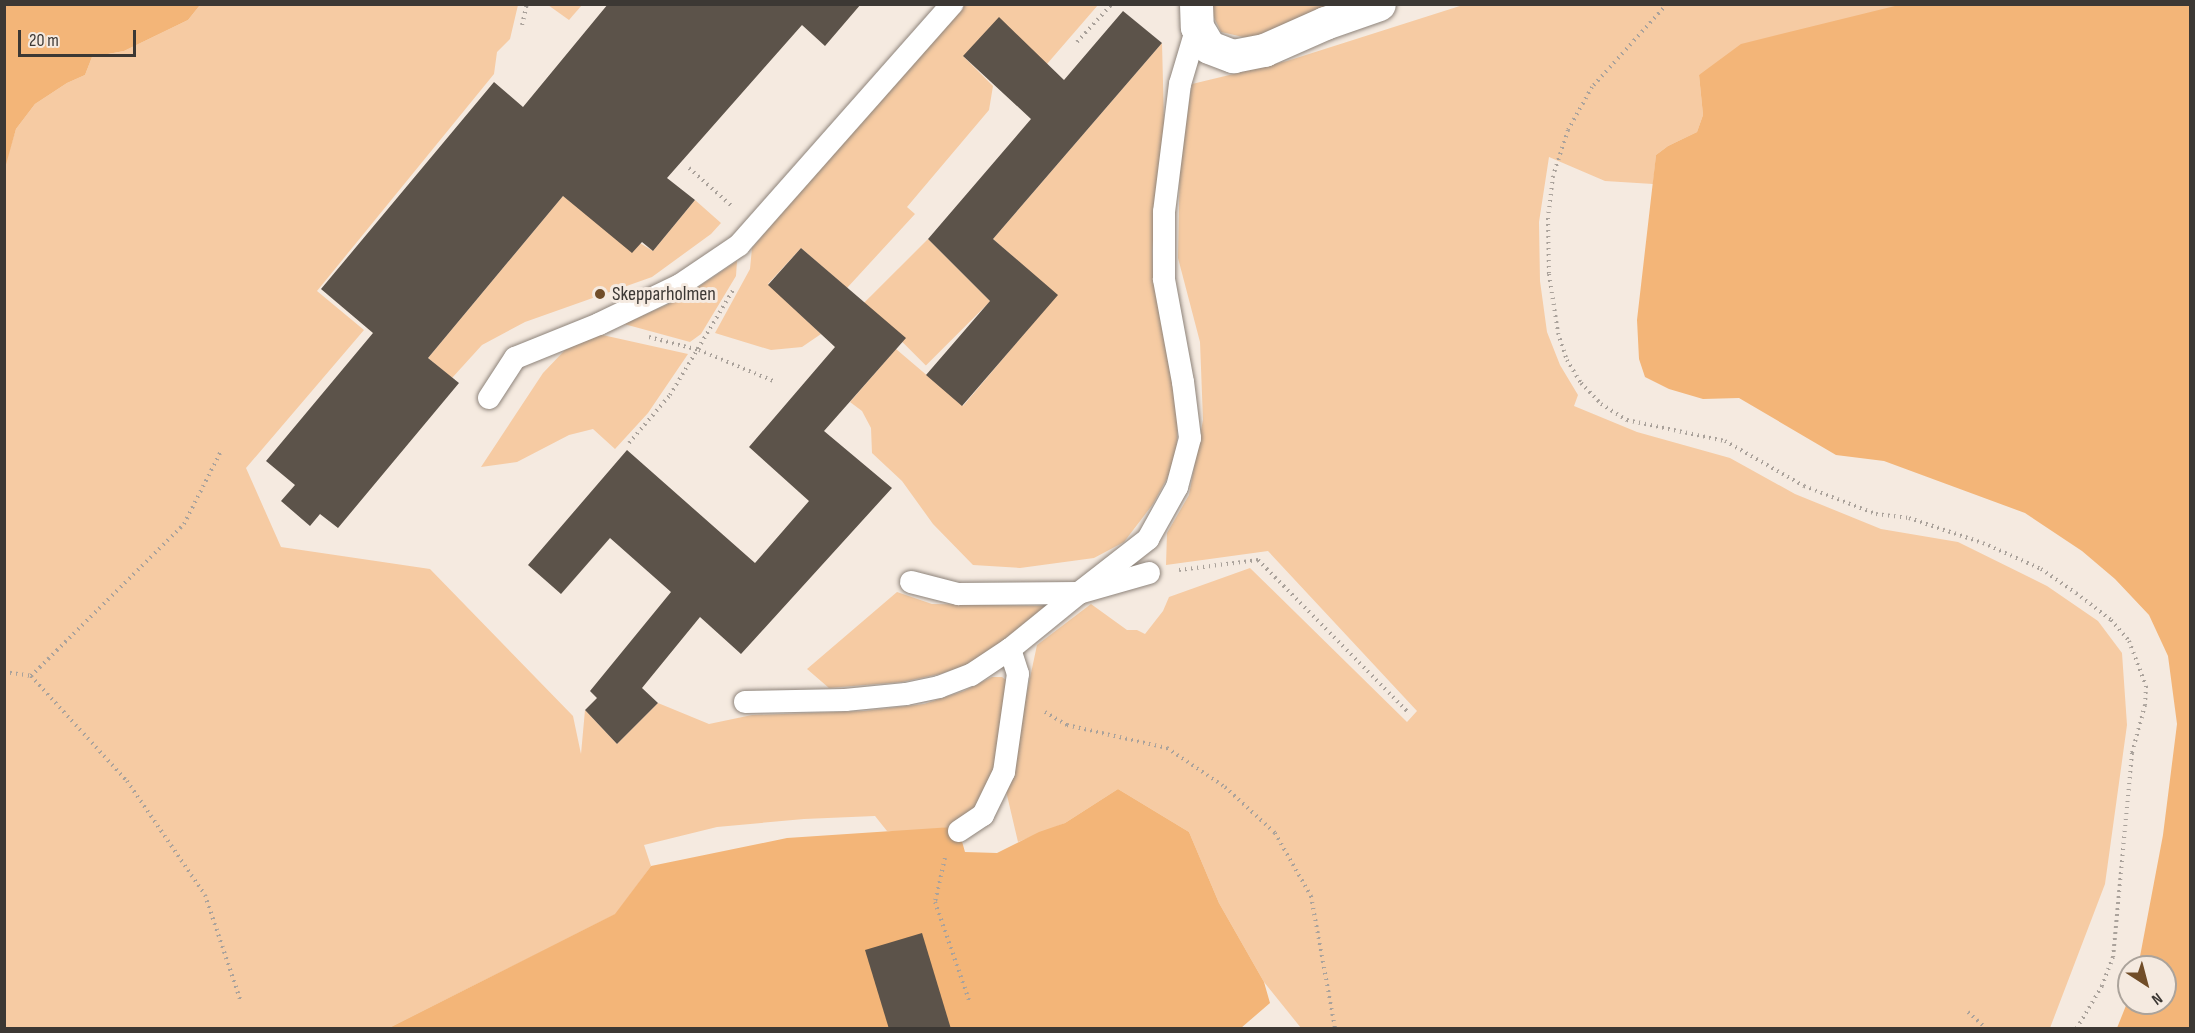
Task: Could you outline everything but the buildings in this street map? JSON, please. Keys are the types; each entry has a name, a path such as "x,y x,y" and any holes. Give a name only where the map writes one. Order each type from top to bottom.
{"street":[{"path":"1196,16 1209,47 1233,56 1264,50 1325,23 1379,4"}],"lane":[{"path":"489,398 515,358 599,324 680,285 739,245 952,4"},
{"path":"745,702 845,700 906,694 939,687 971,675 1010,649 1148,539 1177,487 1190,438 1183,382 1164,279 1164,213 1180,84 1196,16"},
{"path":"911,582 958,594 1079,593 1149,573"},
{"path":"959,831 983,815 998,789 1004,772 1017,694 1018,674 1010,649"}],"path":[{"path":"522,25 527,4"},
{"path":"1077,42 1112,4"},
{"path":"1667,4 1592,87 1568,130 1553,176 1548,218 1548,274 1558,333 1568,360 1581,383 1595,397 1627,420 1725,441 1804,486 1876,514 1909,518 1983,543 2050,575 2111,620 2129,641 2146,686 2145,705 2132,753 2113,957 2102,986 2077,1029"},
{"path":"689,168 756,228"},
{"path":"629,443 670,395 699,350 745,269 739,245"},
{"path":"599,324 699,350 776,382"},
{"path":"31,676 184,524 221,451"},
{"path":"1149,573 1258,560 1409,713"},
{"path":"4,672 31,676 127,781 205,895 240,999"},
{"path":"1017,694 1067,725 1167,748 1225,787 1275,832 1311,896 1335,1029"},
{"path":"959,831 948,843 935,902 969,1000"},
{"path":"1968,1012 1986,1029"}],"shaded area":[{"path":"5,4 200,5 188,20 124,51 92,57 85,75 67,83 35,104 16,129 5,168"},
{"path":"200,5 518,5 510,39 497,52 494,74 317,291 364,330 246,468 281,547 430,569 573,716 581,754 585,710 617,744 658,703 709,724 752,715 864,711 924,704 964,691 992,677 1002,677 1011,684 996,768 978,815 952,827 915,831 887,831 875,816 804,819 717,827 644,845 651,866 616,914 389,1028 5,1028 4,168 16,129 35,104 67,83 85,75 92,57 124,51 188,20"},
{"path":"548,5 582,5 569,20"},
{"path":"961,5 1098,5 1047,64 963,56 993,86 989,110 907,207 915,214 847,288 801,248 768,284 821,334 802,347 771,350 715,333 750,269 752,248"},
{"path":"1208,5 1352,5 1252,39 1221,32"},
{"path":"1463,5 1926,5 1699,75 1703,115 1697,132 1668,146 1656,155 1653,184 1605,181 1549,157 1539,222 1540,281 1547,332 1560,365 1578,395 1574,406 1637,432 1730,458 1795,494 1881,529 1958,542 2047,586 2098,621 2122,653 2127,725 2105,884 2050,1028 1301,1028 1264,982 1219,903 1189,832 1118,789 1065,823 1018,842 1006,791 1037,645 1091,604 1127,630 1137,630 1145,634 1163,611 1169,597 1250,568 1407,722 1417,711 1268,551 1166,565 1167,533 1189,495 1203,420 1200,342 1178,258 1180,156 1192,84 1287,61"},
{"path":"1899,5 2190,5 2190,1028 2117,1028 2122,1015 2177,1015 2177,955 2140,955 2163,835 2177,724 2168,656 2149,615 2115,579 2082,551 2025,513 1884,461 1836,455 1739,398 1703,399 1669,389 1645,377 1639,359 1637,320 1656,155 1668,146 1697,132 1703,115 1699,75 1741,44"},
{"path":"1162,43 1164,122 1152,251 1153,276 1178,417 1176,462 1153,504 1124,542 1094,558 1020,568 973,565 933,524 902,481 872,453 871,428 862,411 850,402 896,349 963,406 1057,295 993,239"},
{"path":"563,196 653,251 695,200 721,223 711,234 652,277 525,322 482,345 452,378 428,358"},
{"path":"928,239 990,301 926,366 864,303"},
{"path":"737,261 736,276 701,334 690,342 624,324 682,298"},
{"path":"598,334 688,354 648,413 615,449 593,429 569,435 517,462 481,467 543,373 565,350"},
{"path":"897,592 932,604 1050,606 972,663 940,674 902,682 829,688 807,669"},
{"path":"1118,789 1189,832 1219,903 1264,982 1270,1003 1241,1028 389,1028 615,914 651,866 787,838 952,827 959,831 965,852 997,853 1039,832 1065,823"}],"place":[{"name":"Skepparholmen","path":"600,294"}]}
